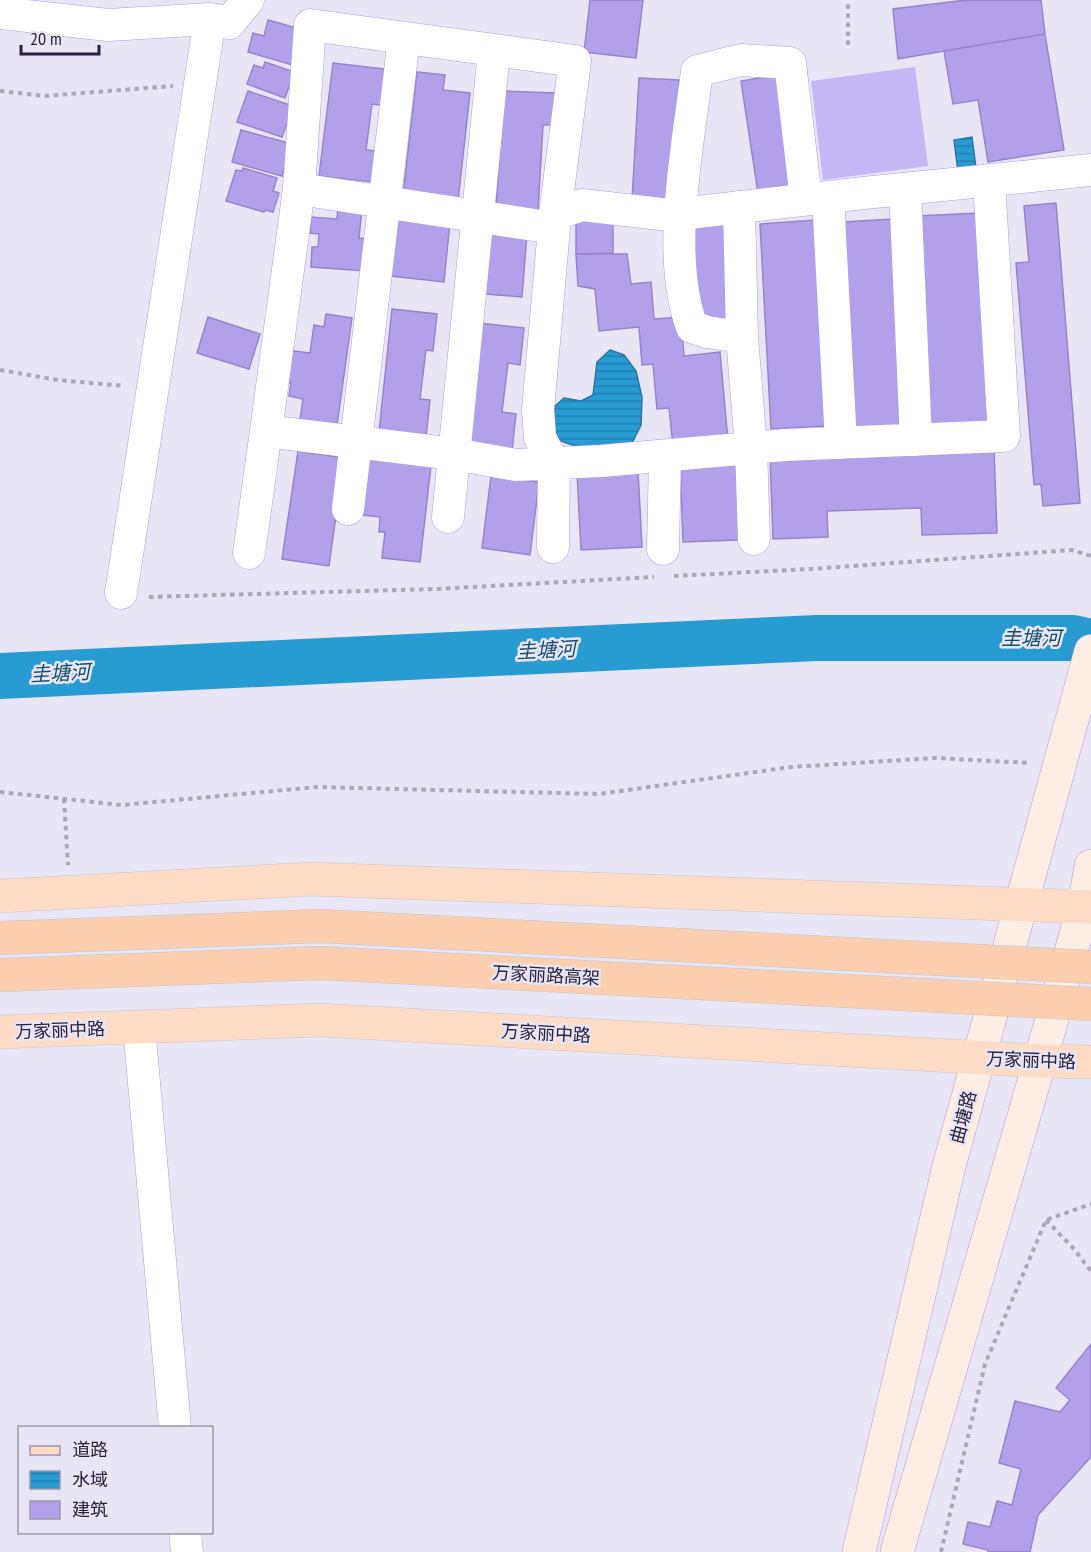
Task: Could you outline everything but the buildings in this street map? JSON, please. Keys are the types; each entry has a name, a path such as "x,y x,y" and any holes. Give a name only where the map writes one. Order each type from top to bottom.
{"highway":[{"name":"万家丽路高架","path":"0,938 321,926 1091,967"},
{"name":"万家丽路高架","path":"0,975 321,963 1091,1004"}],"main road":[{"name":"曲塘路","path":"859,1552 949,1166 1091,651"},
{"path":"897,1552 1087,907 1091,866"},
{"path":"0,896 311,879 1087,907"},
{"name":"万家丽中路","path":"0,1032 320,1020 979,1058 1091,1062"}],"street":[{"path":"0,13 108,25 210,19 229,23 248,0"},
{"path":"121,593 210,19"},
{"path":"249,553 299,189 310,25 575,61 554,221 538,410 540,438 554,464 553,548"},
{"path":"348,509 404,38"},
{"path":"448,517 494,51"},
{"path":"742,337 707,332 692,327 685,307 679,236 680,214 697,70 741,60 790,63 817,198 841,443"},
{"path":"299,189 477,216 554,221 582,205 680,214 1091,170"},
{"path":"266,431 454,454 516,465 751,448 1004,436 989,180"},
{"path":"905,189 916,440"},
{"path":"739,207 742,337 751,448 754,539"},
{"path":"664,456 664,568"},
{"path":"139,1027 175,1426"},
{"path":"185,1534 187,1552"}],"path":[{"path":"848,0 848,45"},
{"path":"0,91 44,96 200,84"},
{"path":"0,370 58,380 153,389"},
{"path":"121,593 130,598 435,589 664,568 811,569 1072,550 1091,556"},
{"path":"0,792 122,805 317,787 599,794 791,767 1064,751"},
{"path":"64,799 70,892"},
{"path":"941,1552 985,1364 1046,1220 1091,1204"},
{"path":"1046,1220 1091,1271"}],"shaded area":[{"path":"915,67 928,166 823,180 811,81"}],"water":[{"path":"972,137 977,176 959,179 954,140"},
{"path":"610,350 624,355 636,371 642,397 641,425 632,443 585,447 557,439 553,425 555,406 564,398 581,401 593,395 597,362"}],"waterway":[{"name":"圭塘河","path":"0,676 817,638 1073,638 1091,642"}]}
